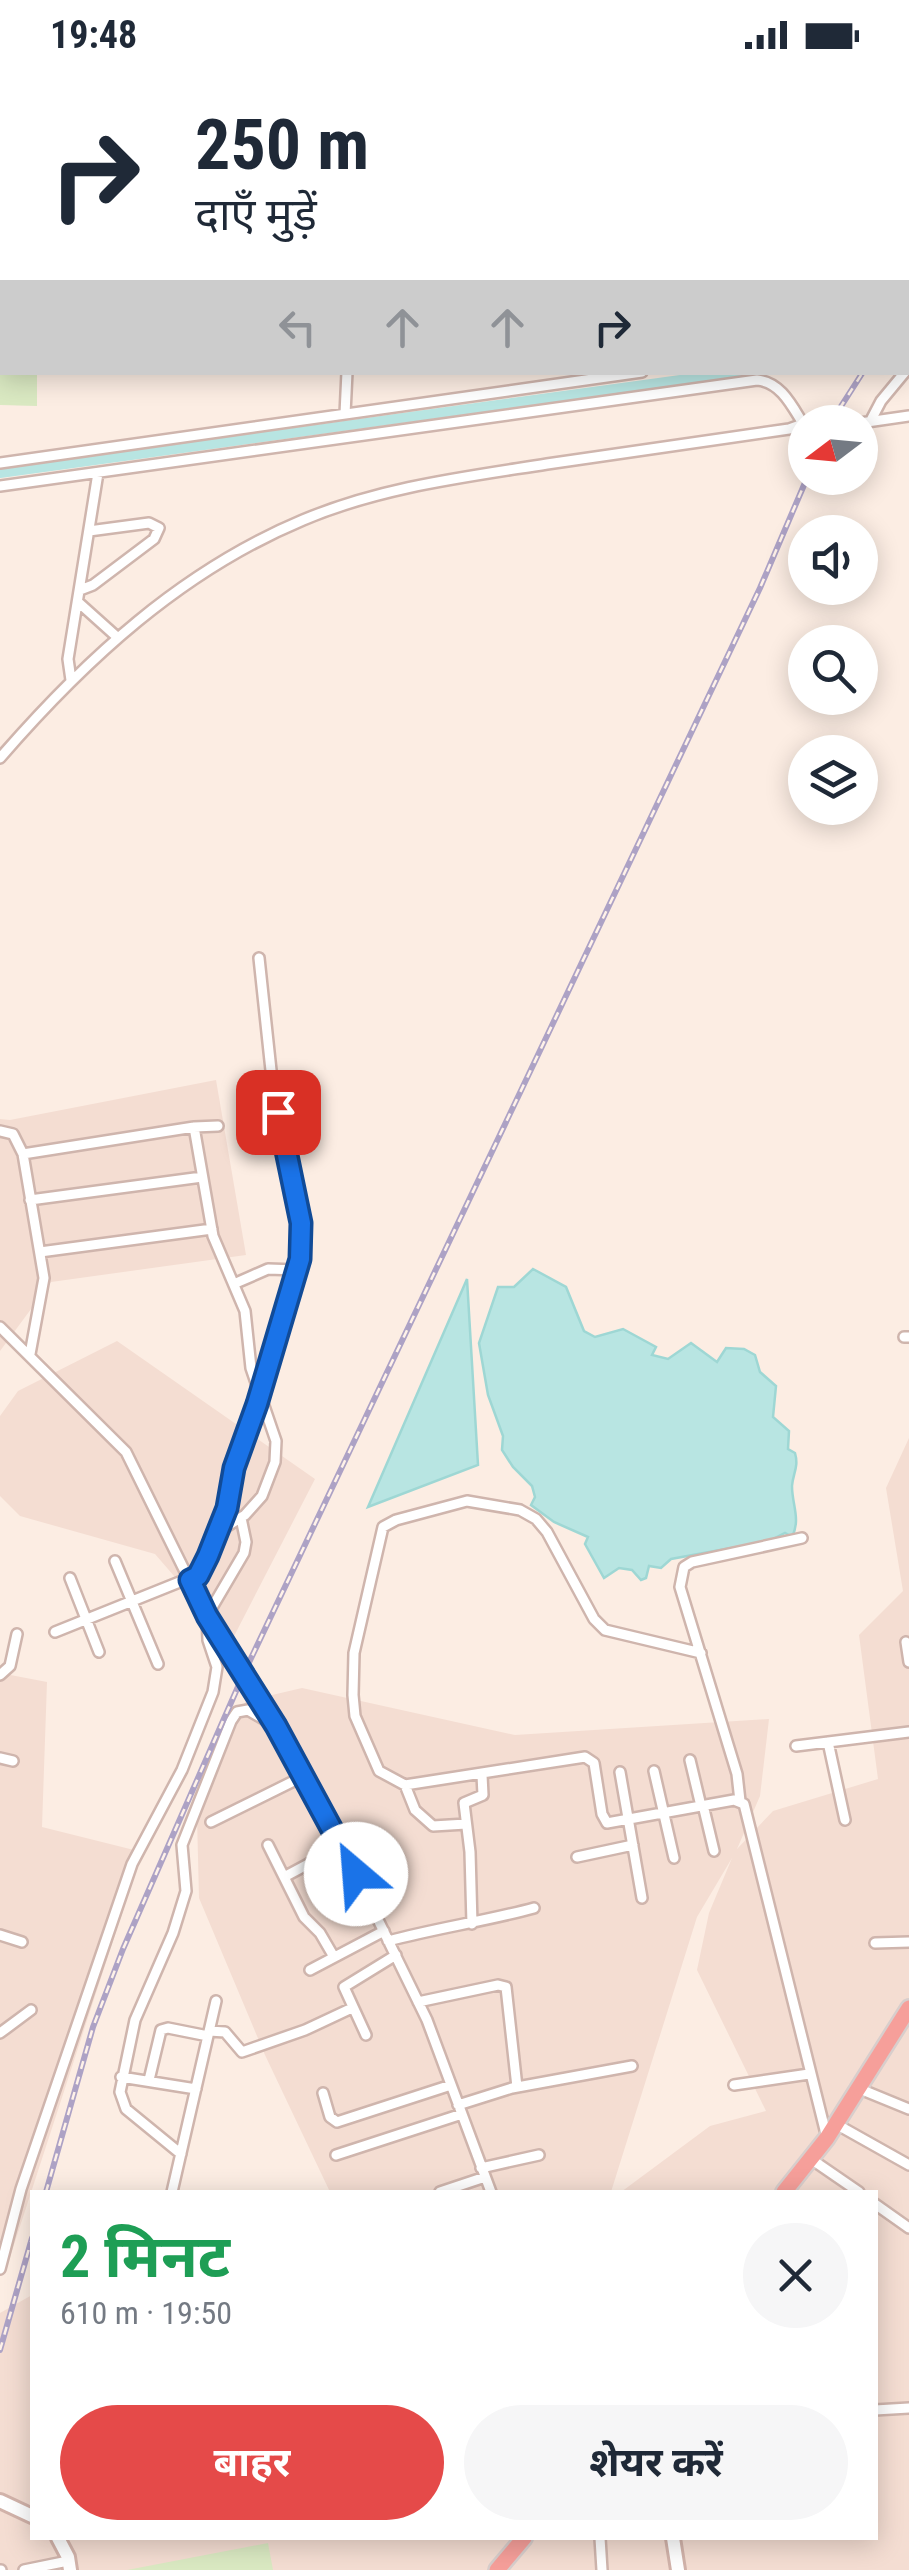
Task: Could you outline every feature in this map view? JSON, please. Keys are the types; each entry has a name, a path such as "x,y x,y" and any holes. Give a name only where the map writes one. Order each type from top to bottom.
{"highway":[{"path":"786,2190 827,2138 906,2019"},
{"path":"497,2570 520,2540"}],"street":[{"path":"345,414 347,375"},
{"path":"0,463 621,375"},
{"path":"877,405 903,375"},
{"path":"0,486 757,380 780,390 790,405"},
{"path":"878,420 909,416"},
{"path":"0,758 70,680 162,600 302,520 412,486 788,429"},
{"path":"70,680 68,660 98,473"},
{"path":"80,590 93,586 154,539 158,528 149,523 89,531"},
{"path":"78,602 117,637"},
{"path":"55,1632 198,1576 227,1508 234,1468 297,1270 301,1223 272,1089 259,958"},
{"path":"23,1154 218,1126"},
{"path":"194,1127 212,1229 218,1253 236,1283 245,1311 251,1368 272,1428 275,1462 262,1496 241,1518 218,1531"},
{"path":"0,1131 13,1134 23,1154 44,1278 30,1354"},
{"path":"30,1200 202,1177"},
{"path":"40,1252 212,1229"},
{"path":"236,1283 268,1269 297,1270"},
{"path":"0,1326 126,1452 207,1616 304,1776 396,1955 451,2084 489,2190"},
{"path":"701,1653 605,1630 594,1619 536,1519 520,1510 467,1501 388,1523 382,1533 354,1652 355,1716 379,1771 404,1785 590,1758 607,1823 740,1801"},
{"path":"0,2269 21,2189 132,1864 182,1770 214,1692 217,1668 208,1640 207,1616 244,1552 241,1518"},
{"path":"802,1538 684,1567 680,1587 737,1774 740,1801 747,1810 827,2138"},
{"path":"115,1561 158,1664"},
{"path":"70,1578 99,1652"},
{"path":"0,1675 10,1666 17,1634"},
{"path":"906,1642 909,1662"},
{"path":"182,2154 126,2109 120,2092 121,2078 135,2020 173,1933 186,1892 182,1845 231,1721 237,1712 248,1710 276,1726"},
{"path":"796,1746 909,1732"},
{"path":"828,1742 845,1820"},
{"path":"0,1758 13,1760"},
{"path":"690,1760 714,1851"},
{"path":"654,1771 674,1858"},
{"path":"620,1772 642,1898"},
{"path":"472,1924 464,1802 483,1795 482,1775"},
{"path":"211,1822 304,1776"},
{"path":"404,1785 415,1810 433,1826 466,1824"},
{"path":"268,1845 304,1917 334,1957"},
{"path":"577,1857 633,1845"},
{"path":"284,1877 342,1846"},
{"path":"310,1970 386,1936 472,1924 534,1908"},
{"path":"0,1935 22,1942"},
{"path":"875,1944 909,1942"},
{"path":"366,2035 344,1990 347,1983 396,1955"},
{"path":"418,2002 504,1985 517,2087"},
{"path":"173,2190 216,2001"},
{"path":"148,2080 161,2030 226,2032 242,2052 352,2008"},
{"path":"2,2028 31,2010"},
{"path":"336,2154 517,2087 632,2066"},
{"path":"734,2085 809,2074"},
{"path":"121,2078 196,2089"},
{"path":"323,2093 330,2117 337,2122 451,2084"},
{"path":"860,2089 909,2109"},
{"path":"836,2124 909,2165"},
{"path":"445,2190 540,2155"},
{"path":"811,2159 856,2190"},
{"path":"878,2206 909,2228"},
{"path":"878,2410 909,2408"},
{"path":"0,2501 30,2515"},
{"path":"24,2570 69,2565 61,2540"},
{"path":"600,2540 602,2570"},
{"path":"674,2540 678,2570"}],"shaded area":[{"path":"216,1080 246,1255 51,1282 0,1351 0,1119"},
{"path":"117,1341 315,1479 231,1642 155,1554 20,1516 0,1496 0,1416 18,1391"},
{"path":"909,1438 909,2570 0,2570 0,2313 30,2296 30,2540 878,2540 878,2190 624,2190 710,2126 766,2111 697,1970 709,1913 732,1858 697,1917 612,2190 329,2190 265,2055 199,1898 197,1817 214,1749 246,1701 302,1688 515,1735 769,1719 760,1796 737,1849 773,1811 878,1779 859,1635 903,1591 886,1488"},
{"path":"0,1673 47,1682 42,1827 142,1852 9,2260 0,2275"}],"green space":[{"path":"0,375 37,375 37,406 0,405"},
{"path":"268,2543 273,2570 127,2570"}],"water":[{"path":"533,1269 566,1287 584,1331 595,1337 623,1329 656,1347 652,1355 668,1359 691,1343 717,1362 726,1348 744,1349 755,1355 760,1372 776,1386 773,1417 789,1431 788,1449 795,1453 792,1486 796,1524 792,1537 785,1533 769,1541 671,1559 661,1568 649,1566 646,1578 641,1580 632,1570 619,1568 604,1578 585,1544 588,1537 554,1522 531,1505 535,1497 532,1486 502,1450 503,1436 488,1395 479,1343 498,1287 514,1287"},
{"path":"467,1279 478,1465 368,1507"}],"waterway":[{"path":"0,473 717,375"}],"railway":[{"path":"842,405 861,375"},
{"path":"47,2190 93,2027 123,1949 244,1673 760,588 800,495"},
{"path":"0,2350 30,2245"}],"route":[{"path":"278,1112 301,1223 300,1259 234,1468 227,1508 198,1576 190,1580 227,1651 276,1726 356,1874"}]}
